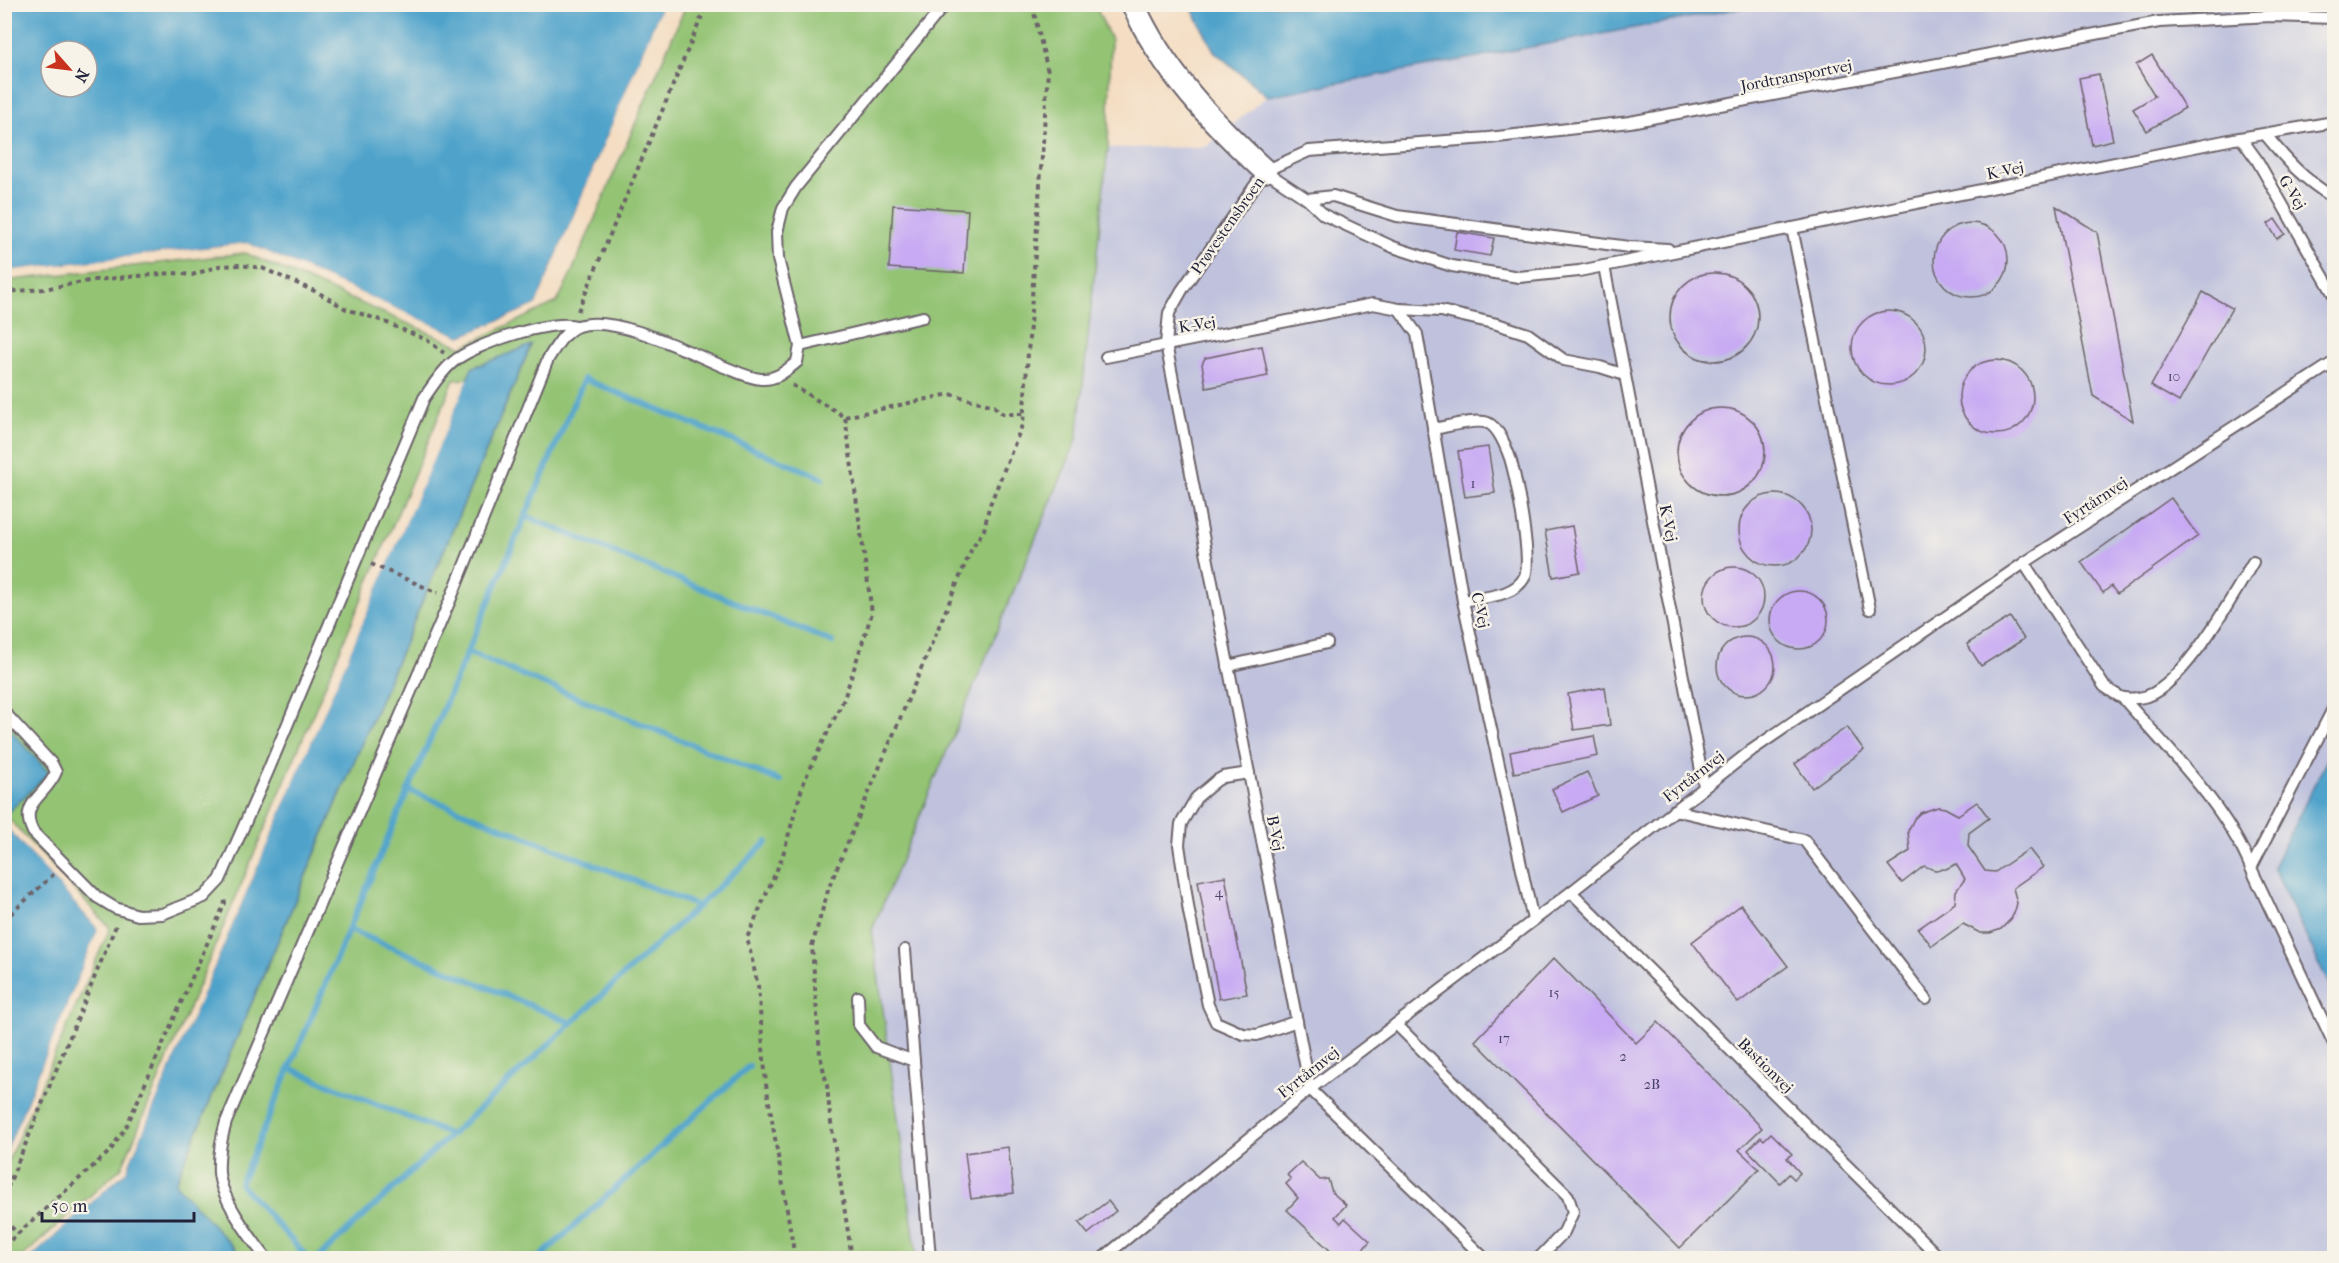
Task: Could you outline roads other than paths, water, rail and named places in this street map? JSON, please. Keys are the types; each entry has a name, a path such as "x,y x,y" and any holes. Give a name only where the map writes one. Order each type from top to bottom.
{"street":[{"name":"Prøvestensbroen","path":"1133,4 1140,20 1176,77 1220,129 1265,171"}],"lane":[{"path":"4,712 56,771 52,782 30,806 28,821 33,832 97,897 115,908 138,915 162,914 204,897 220,880 424,398 437,378 455,360 529,329 566,323 577,326 602,322 647,335 739,373 761,379 778,376 797,362 800,346 778,259 777,232 783,208 796,188 945,4"},
{"name":"Jordtransportvej","path":"1265,171 1309,151 1488,138 1630,122 2159,22 2271,16 2334,18"},
{"name":"K-Vej","path":"1265,171 1307,199 1324,215 1393,247 1437,262 1520,277 1579,271 2241,138 2334,122"},
{"path":"2265,134 2289,164 2309,183 2334,198"},
{"name":"G-Vej","path":"2241,138 2258,160 2334,295"},
{"name":"Prøvestensbroen","path":"1166,344 1169,313 1182,290 1265,171"},
{"name":"K-Vej","path":"1307,199 1333,196 1397,216 1629,247 1682,250"},
{"path":"1792,228 1870,609"},
{"name":"K-Vej","path":"1604,266 1704,786"},
{"name":"K-Vej","path":"1106,357 1373,304 1399,309 1441,310 1514,329 1528,334 1564,360 1625,375"},
{"name":"C-Vej","path":"1399,309 1417,334 1463,601 1533,920"},
{"path":"800,346 923,317"},
{"path":"266,1258 224,1192 219,1174 219,1156 226,1122 451,598 548,359 563,336 577,326"},
{"name":"B-Vej","path":"1166,344 1310,1089"},
{"name":"Fyrtårnvej","path":"1103,1258 1310,1089 1571,892 1752,750 2024,563 2334,362"},
{"path":"1433,429 1475,422 1487,423 1496,429 1510,458 1526,546 1525,576 1514,590 1463,601"},
{"path":"2123,698 2148,696 2169,682 2188,662 2229,606 2253,562"},
{"path":"2024,563 2104,686 2123,698 2197,783 2239,840 2334,1044"},
{"path":"1228,666 1327,643"},
{"path":"2251,868 2334,707"},
{"path":"1249,773 1223,777 1216,781 1196,798 1181,824 1179,845 1189,912 1208,1005 1216,1022 1230,1030 1257,1035 1297,1021"},
{"path":"1674,810 1804,840 1926,999"},
{"name":"Bastionvej","path":"1571,892 1940,1258"},
{"path":"905,950 930,1258"},
{"path":"858,997 859,1025 876,1047 914,1061"},
{"path":"1396,1024 1568,1196 1573,1212 1564,1232 1539,1258"},
{"path":"1310,1089 1484,1258"}],"water":[{"path":"4,5 662,5 536,305 460,337 247,243 5,271"},
{"path":"1190,5 1757,5 1267,96 1214,51"},
{"path":"531,345 175,1183 243,1258 30,1258 126,1171 472,368"},
{"path":"5,724 49,773 4,815"},
{"path":"2334,746 2334,995 2273,867"},
{"path":"5,825 98,929 5,1155"}],"waterway":[{"path":"308,1258 240,1184 584,379 823,478"},
{"path":"525,516 832,642"},
{"path":"467,652 780,781"},
{"path":"408,790 698,906"},
{"path":"318,1258 767,842"},
{"path":"348,929 572,1023"},
{"path":"539,1258 749,1066"},
{"path":"289,1068 451,1135"}]}
